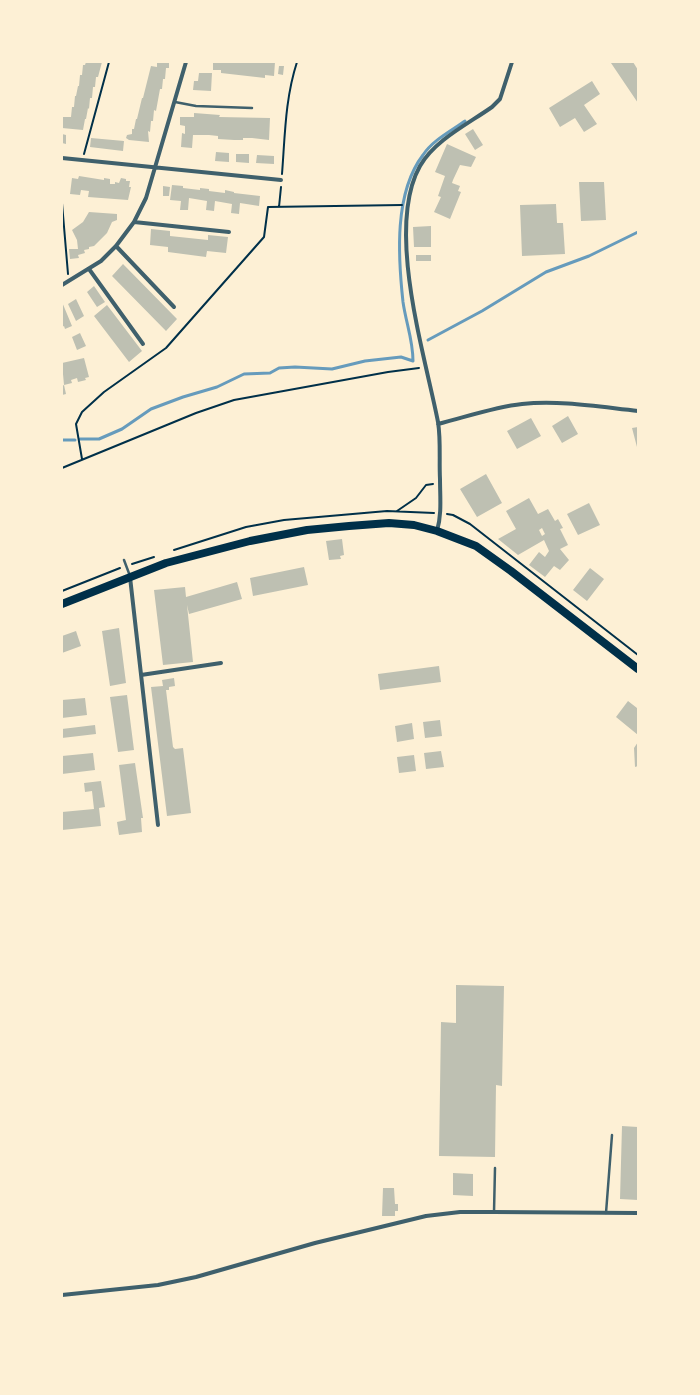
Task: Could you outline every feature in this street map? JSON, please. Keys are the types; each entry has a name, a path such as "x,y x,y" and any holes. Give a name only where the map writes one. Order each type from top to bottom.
{"main road":[{"path":"62,604 166,563 250,542 307,530 389,522 414,525 437,531 476,546 511,571 638,669"}],"street":[{"path":"62,285 101,261 116,246 134,222 146,198 156,168 186,62"},
{"path":"437,531 440,514 438,424 412,304 407,248 407,205 420,166 434,147 492,107 500,99 512,62"},
{"path":"62,158 281,180"},
{"path":"134,222 229,232"},
{"path":"116,246 174,307"},
{"path":"89,269 143,344"},
{"path":"438,424 506,407 534,403 554,402 638,411"},
{"path":"130,576 158,825"},
{"path":"141,675 221,663"},
{"path":"62,1295 158,1285 196,1277 315,1243 426,1216 460,1212 638,1213"}],"lane":[{"path":"175,102 196,106 252,108"},
{"path":"124,560 130,576"},
{"path":"606,1213 612,1135"},
{"path":"494,1212 495,1168"}],"path":[{"path":"82,160 109,62"},
{"path":"279,207 287,104 290,85 297,62"},
{"path":"62,203 69,282"},
{"path":"82,459 76,424 82,412 104,392 166,348 264,236 268,207 407,205"},
{"path":"62,468 196,413 234,400 388,372 426,367"},
{"path":"396,511 416,498 426,486 440,482"},
{"path":"171,551 246,527 284,520 353,513 396,511 453,515 470,524 638,655"},
{"path":"62,591 156,556"}],"building":[{"path":"86,62 102,62 98,77 96,77 95,87 93,87 92,98 90,98 89,109 88,108 83,130 62,128 63,117 71,117 72,107 74,107 75,96 79,86 80,75 82,75 83,65 85,65"},
{"path":"157,62 169,62 169,68 166,68 165,79 163,79 162,89 160,89 156,111 154,110 153,121 151,121 150,132 148,131 149,142 129,140 126,138 127,135 132,134 132,129 134,129 151,66 157,67"},
{"path":"213,62 275,62 274,76 265,75 265,78 221,73 221,70 213,70"},
{"path":"633,62 638,70 638,103 611,63"},
{"path":"279,66 284,66 283,75 278,74"},
{"path":"199,73 212,73 211,91 193,90 194,81 198,81"},
{"path":"592,81 600,94 584,105 597,124 584,132 575,118 560,127 549,108"},
{"path":"194,113 220,115 219,117 270,118 269,140 252,138 243,138 243,140 218,139 218,136 193,135 192,148 181,147 182,133 185,134 185,126 180,125 180,117 194,117"},
{"path":"473,129 483,145 475,150 465,134"},
{"path":"62,134 66,135 66,144 62,143"},
{"path":"91,138 124,141 123,151 90,147"},
{"path":"447,144 476,157 471,167 460,165 453,180 452,183 460,186 458,191 461,192 450,219 434,212 441,197 438,196 445,176 435,172"},
{"path":"216,152 229,153 229,162 215,161"},
{"path":"236,154 249,154 249,163 236,162"},
{"path":"257,155 274,156 274,164 256,163"},
{"path":"79,176 104,180 104,178 110,179 110,184 115,184 115,182 119,183 121,178 126,179 126,181 130,181 129,187 131,187 128,200 88,197 89,191 81,190 80,195 70,194 72,178 78,179"},
{"path":"579,182 604,182 606,220 581,221"},
{"path":"172,185 200,190 200,188 209,189 209,191 225,193 225,190 234,193 260,196 259,206 240,203 239,214 231,213 232,204 215,201 214,211 206,210 207,201 189,198 188,210 180,210 181,201 170,200"},
{"path":"163,186 170,187 169,196 163,196"},
{"path":"556,204 557,223 563,223 565,254 522,256 520,205"},
{"path":"89,212 117,214 117,220 112,222 107,233 94,246 84,250 85,253 78,255 79,258 70,259 69,249 78,249 77,240 72,230 83,222"},
{"path":"431,226 431,247 414,247 413,227"},
{"path":"151,229 170,231 170,236 208,240 208,235 228,237 226,253 207,251 206,257 168,252 168,247 150,245"},
{"path":"416,255 431,255 431,261 416,261"},
{"path":"123,264 177,319 166,331 112,276"},
{"path":"94,286 105,302 97,307 87,292"},
{"path":"76,299 84,316 76,321 68,304"},
{"path":"62,302 72,326 65,329 64,326 62,327"},
{"path":"107,305 142,351 129,362 94,316"},
{"path":"80,333 86,346 77,350 72,337"},
{"path":"84,358 89,377 85,378 86,380 78,382 77,378 71,380 72,383 64,385 62,363"},
{"path":"64,385 66,394 62,395 62,386"},
{"path":"568,416 578,434 562,443 552,426"},
{"path":"531,418 541,436 517,449 507,431"},
{"path":"638,427 638,447 637,447 632,428"},
{"path":"486,474 502,503 477,517 460,489"},
{"path":"529,498 538,514 548,509 555,521 558,519 563,528 560,529 568,545 560,549 569,560 560,570 554,566 545,577 529,565 539,552 545,557 549,551 544,540 518,555 498,539 516,529 506,511","holes":["542,528 545,534 542,536 539,530"]},
{"path":"589,503 600,525 578,535 567,514"},
{"path":"342,539 344,555 340,556 341,559 329,560 326,541"},
{"path":"304,567 308,585 253,596 250,578"},
{"path":"590,568 604,579 587,601 573,590"},
{"path":"237,582 242,599 189,614 187,605 193,662 163,665 154,590 185,587 186,597"},
{"path":"119,628 126,683 110,686 102,631"},
{"path":"76,631 81,646 62,653 62,636"},
{"path":"439,666 441,682 380,690 378,674"},
{"path":"174,678 175,686 169,687 169,690 166,690 173,747 175,749 183,748 191,813 167,816 151,687 163,686 162,680"},
{"path":"127,695 134,750 118,752 110,697"},
{"path":"85,698 87,715 62,718 62,700"},
{"path":"628,701 637,708 638,706 638,735 616,717"},
{"path":"440,720 442,736 425,738 423,722"},
{"path":"412,723 414,739 397,742 395,726"},
{"path":"95,725 96,734 62,738 62,729"},
{"path":"638,742 638,766 635,767 634,748"},
{"path":"441,751 444,767 426,769 424,753"},
{"path":"93,753 95,770 62,774 62,756"},
{"path":"414,755 416,771 399,773 397,757"},
{"path":"135,763 143,818 141,818 142,832 119,835 117,822 126,820 119,765"},
{"path":"101,781 105,807 99,808 101,826 62,830 62,812 94,809 92,791 85,792 84,783"},
{"path":"456,985 504,986 502,1086 496,1085 495,1157 439,1156 441,1022 456,1023"},
{"path":"622,1126 638,1127 638,1200 620,1199"},
{"path":"453,1173 473,1174 473,1196 453,1195"},
{"path":"383,1188 394,1188 395,1204 398,1204 398,1211 395,1211 395,1216 382,1216"}],"waterway":[{"path":"80,439 99,439 122,429 151,409 183,397 217,387 244,374 270,373 279,368 295,367 332,369 365,361 401,357 413,361 412,346 403,302 400,265 399,245 403,206 407,188 414,170 423,155 437,140 465,121"},
{"path":"428,340 482,311 546,272 589,256 638,232"},
{"path":"62,440 75,440"}]}
